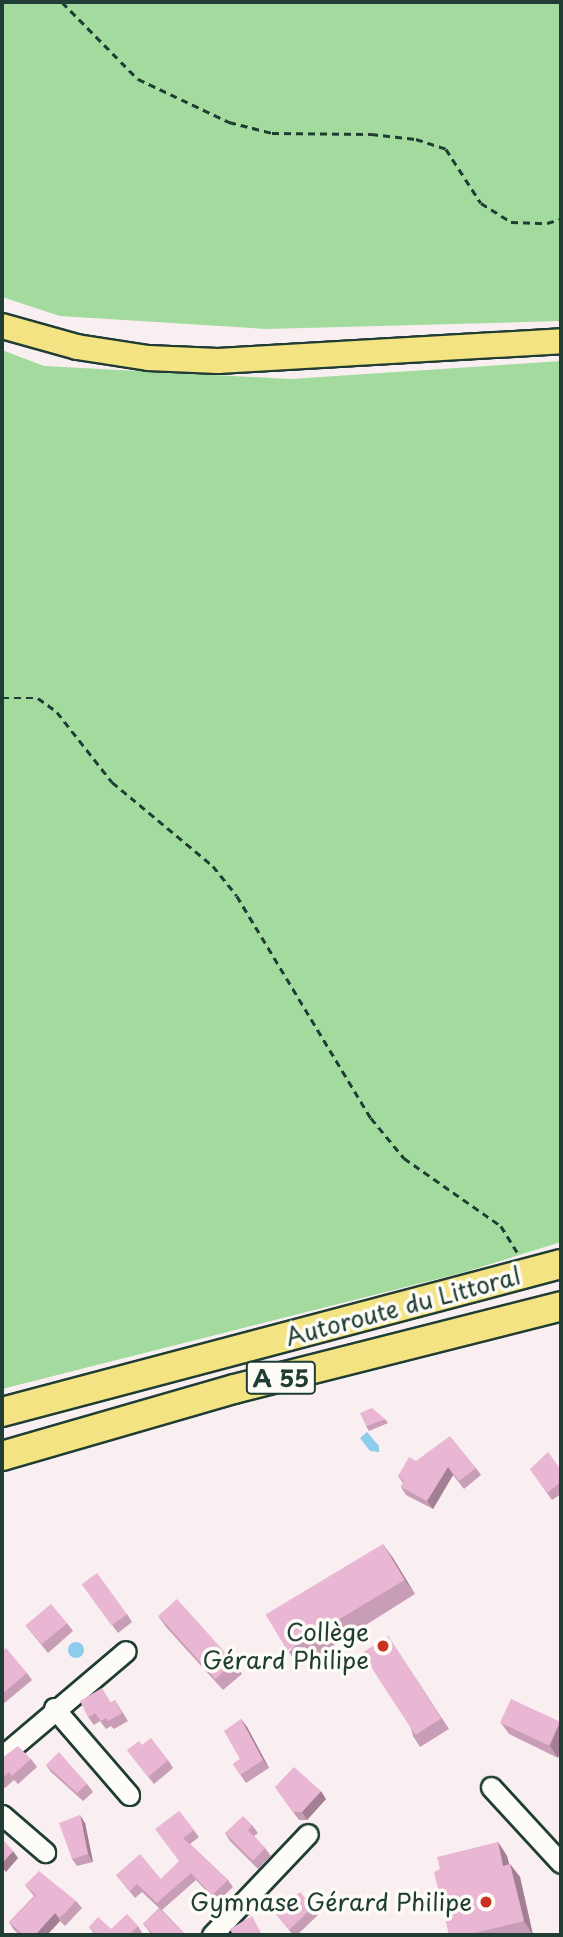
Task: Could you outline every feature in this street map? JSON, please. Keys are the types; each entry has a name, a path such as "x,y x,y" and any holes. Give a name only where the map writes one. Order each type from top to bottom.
{"highway":[{"name":"Autoroute du Littoral","path":"2,1412 561,1264"},
{"name":"Autoroute du Littoral","path":"2,1456 110,1422 561,1306"}],"main road":[{"path":"2,326 101,351 218,361 561,341"}],"street":[{"path":"2,1756 54,1708 126,1651"},
{"path":"54,1708 130,1794"},
{"path":"491,1787 561,1863"},
{"path":"2,1815 46,1852"},
{"path":"212,1935 308,1834"}],"path":[{"path":"62,2 138,79 229,122 272,133 371,134 416,139 446,149 481,203 511,222 547,223 561,219"},
{"path":"2,698 38,698 57,712 112,782 213,866 237,896 371,1118 404,1158 501,1226 522,1261"}],"green space":[{"path":"2,2 561,2 561,321 266,329 60,316 2,297"},
{"path":"2,350 44,366 290,379 561,361 561,1242 465,1272 2,1389"}],"water":[{"path":"367,1432 379,1446 379,1452 370,1451 360,1438"},
{"path":"76,1642 82,1644 82,1656 76,1658 70,1656 68,1650 70,1644"}],"building":[{"path":"372,1408 385,1419 366,1426 360,1413"},
{"path":"450,1436 476,1468 459,1481 448,1467 427,1501 401,1487 404,1481 398,1476 409,1457 416,1461"},
{"path":"548,1452 561,1470 561,1482 547,1493 530,1469"},
{"path":"383,1544 405,1580 287,1651 266,1615"},
{"path":"97,1573 127,1614 112,1625 82,1584"},
{"path":"177,1599 234,1662 215,1679 158,1616"},
{"path":"51,1604 67,1623 42,1644 26,1625"},
{"path":"388,1636 441,1718 415,1735 362,1653"},
{"path":"6,1648 27,1673 2,1694 2,1652"},
{"path":"102,1688 111,1703 115,1700 122,1713 108,1721 106,1718 101,1721 95,1713 88,1717 80,1701"},
{"path":"511,1699 560,1722 549,1745 500,1723"},
{"path":"241,1719 263,1760 240,1775 233,1764 240,1759 224,1731"},
{"path":"151,1738 168,1760 148,1777 127,1750 139,1741 142,1745"},
{"path":"18,1746 31,1759 12,1776 9,1772 2,1778 2,1758"},
{"path":"59,1752 87,1784 77,1793 46,1765"},
{"path":"294,1767 321,1791 302,1812 293,1812 275,1787"},
{"path":"179,1811 194,1830 183,1838 228,1880 212,1895 191,1873 157,1903 137,1884 130,1891 116,1875 140,1854 161,1879 179,1861 155,1829"},
{"path":"80,1815 88,1854 72,1859 59,1823"},
{"path":"243,1816 252,1825 248,1830 265,1848 253,1861 225,1833"},
{"path":"2,1839 13,1851 2,1863"},
{"name":"Gymnase Gérard Philipe","path":"498,1842 503,1866 510,1864 524,1921 467,1935 449,1935 434,1872 440,1869 437,1857"},
{"path":"39,1871 76,1901 60,1918 55,1913 35,1935 23,1935 9,1922 36,1895 25,1885"},
{"path":"300,1892 313,1907 289,1930 272,1909 283,1900 286,1904"},
{"path":"159,1908 186,1935 154,1935 143,1924"},
{"path":"127,1914 138,1926 129,1935 97,1935 89,1927 98,1917 111,1929"},
{"path":"252,1916 262,1935 233,1935 230,1929"}],"place":[{"name":"Collège Gérard Philipe","path":"383,1646"},
{"name":"Gymnase Gérard Philipe","path":"486,1902"}]}
